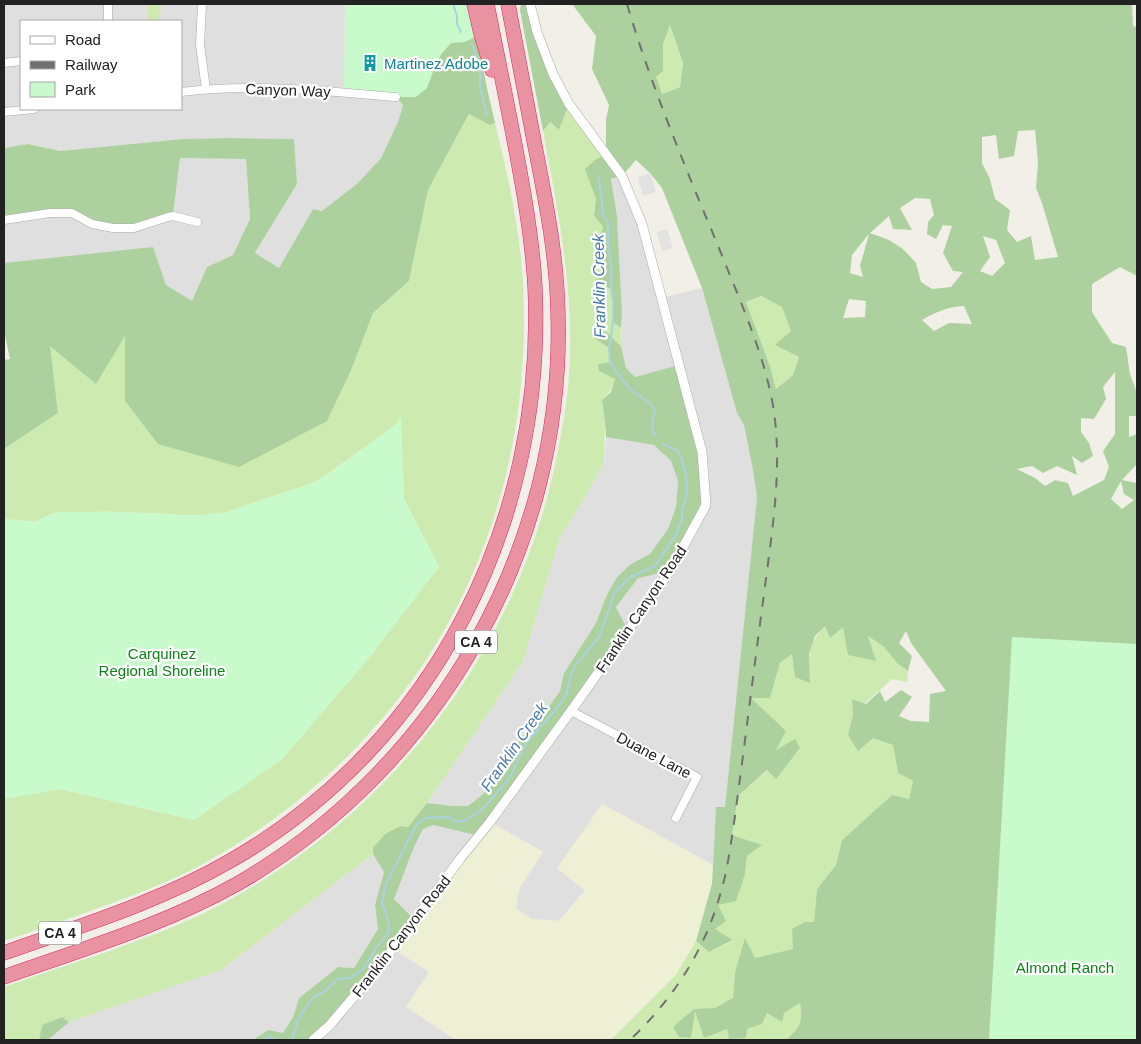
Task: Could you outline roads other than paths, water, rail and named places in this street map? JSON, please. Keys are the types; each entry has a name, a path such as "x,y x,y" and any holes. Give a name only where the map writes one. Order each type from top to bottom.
{"highway":[{"path":"474,4 481,34 515,146"},
{"name":"CA 4","path":"4,953 130,908 174,890 230,861 270,836 315,801 358,762 400,714 437,663 476,594 510,506 530,413 535,350 535,287 531,240 487,4"},
{"name":"CA 4","path":"4,977 127,934 179,913 236,884 290,851 352,800 396,755 455,678 490,617 507,580 534,506 548,443 558,364 558,308 554,253 508,4"},
{"path":"513,4 519,64"}],"street":[{"path":"108,4 108,20"},
{"path":"202,4 200,45 206,88"},
{"name":"Franklin Canyon Road","path":"313,1040 329,1026 402,938 490,822 670,571 706,505 702,452 642,224 622,176 569,104 553,74 537,32 530,4"},
{"path":"4,63 20,61"},
{"name":"Canyon Way","path":"182,92 206,88 291,88 396,97"},
{"path":"4,112 24,110"},
{"path":"4,220 50,213 72,213 92,224 113,228 134,228 168,216 197,222"},
{"name":"Duane Lane","path":"571,711 696,777 676,818"}],"waterway":[{"name":"Franklin Creek","path":"453,4 457,16 457,24 461,32"},
{"name":"Franklin Creek","path":"472,44 480,66 480,88 487,114"},
{"name":"Franklin Creek","path":"598,176 602,198 602,213 608,222 611,267 613,322 609,348 610,362 631,390 650,403 655,410 652,424 656,437"},
{"name":"Franklin Creek","path":"290,1040 293,1037 298,1020 314,997 324,992 338,979 350,978 363,969 388,933 389,924 382,902 386,884 418,823 426,818 448,817 457,822 466,820 482,810 511,776 523,749 531,737 554,712 566,695 576,664 599,637 614,593 630,577 655,566 676,535 682,519 686,498 686,474 682,459 677,450 663,444"},
{"name":"Franklin Creek","path":"261,1040 270,1037 275,1040"}],"railway":[{"path":"627,4 659,99 743,307 756,344 772,400 777,448 776,497 770,546 735,816 723,885 705,936 685,974 660,1008 630,1040"}],"place":[{"name":"Martinez Adobe","path":"370,63"}],"park label":[{"name":"Carquinez Regional Shoreline","path":"162,662"},
{"name":"Almond Ranch","path":"1065,967"}]}
